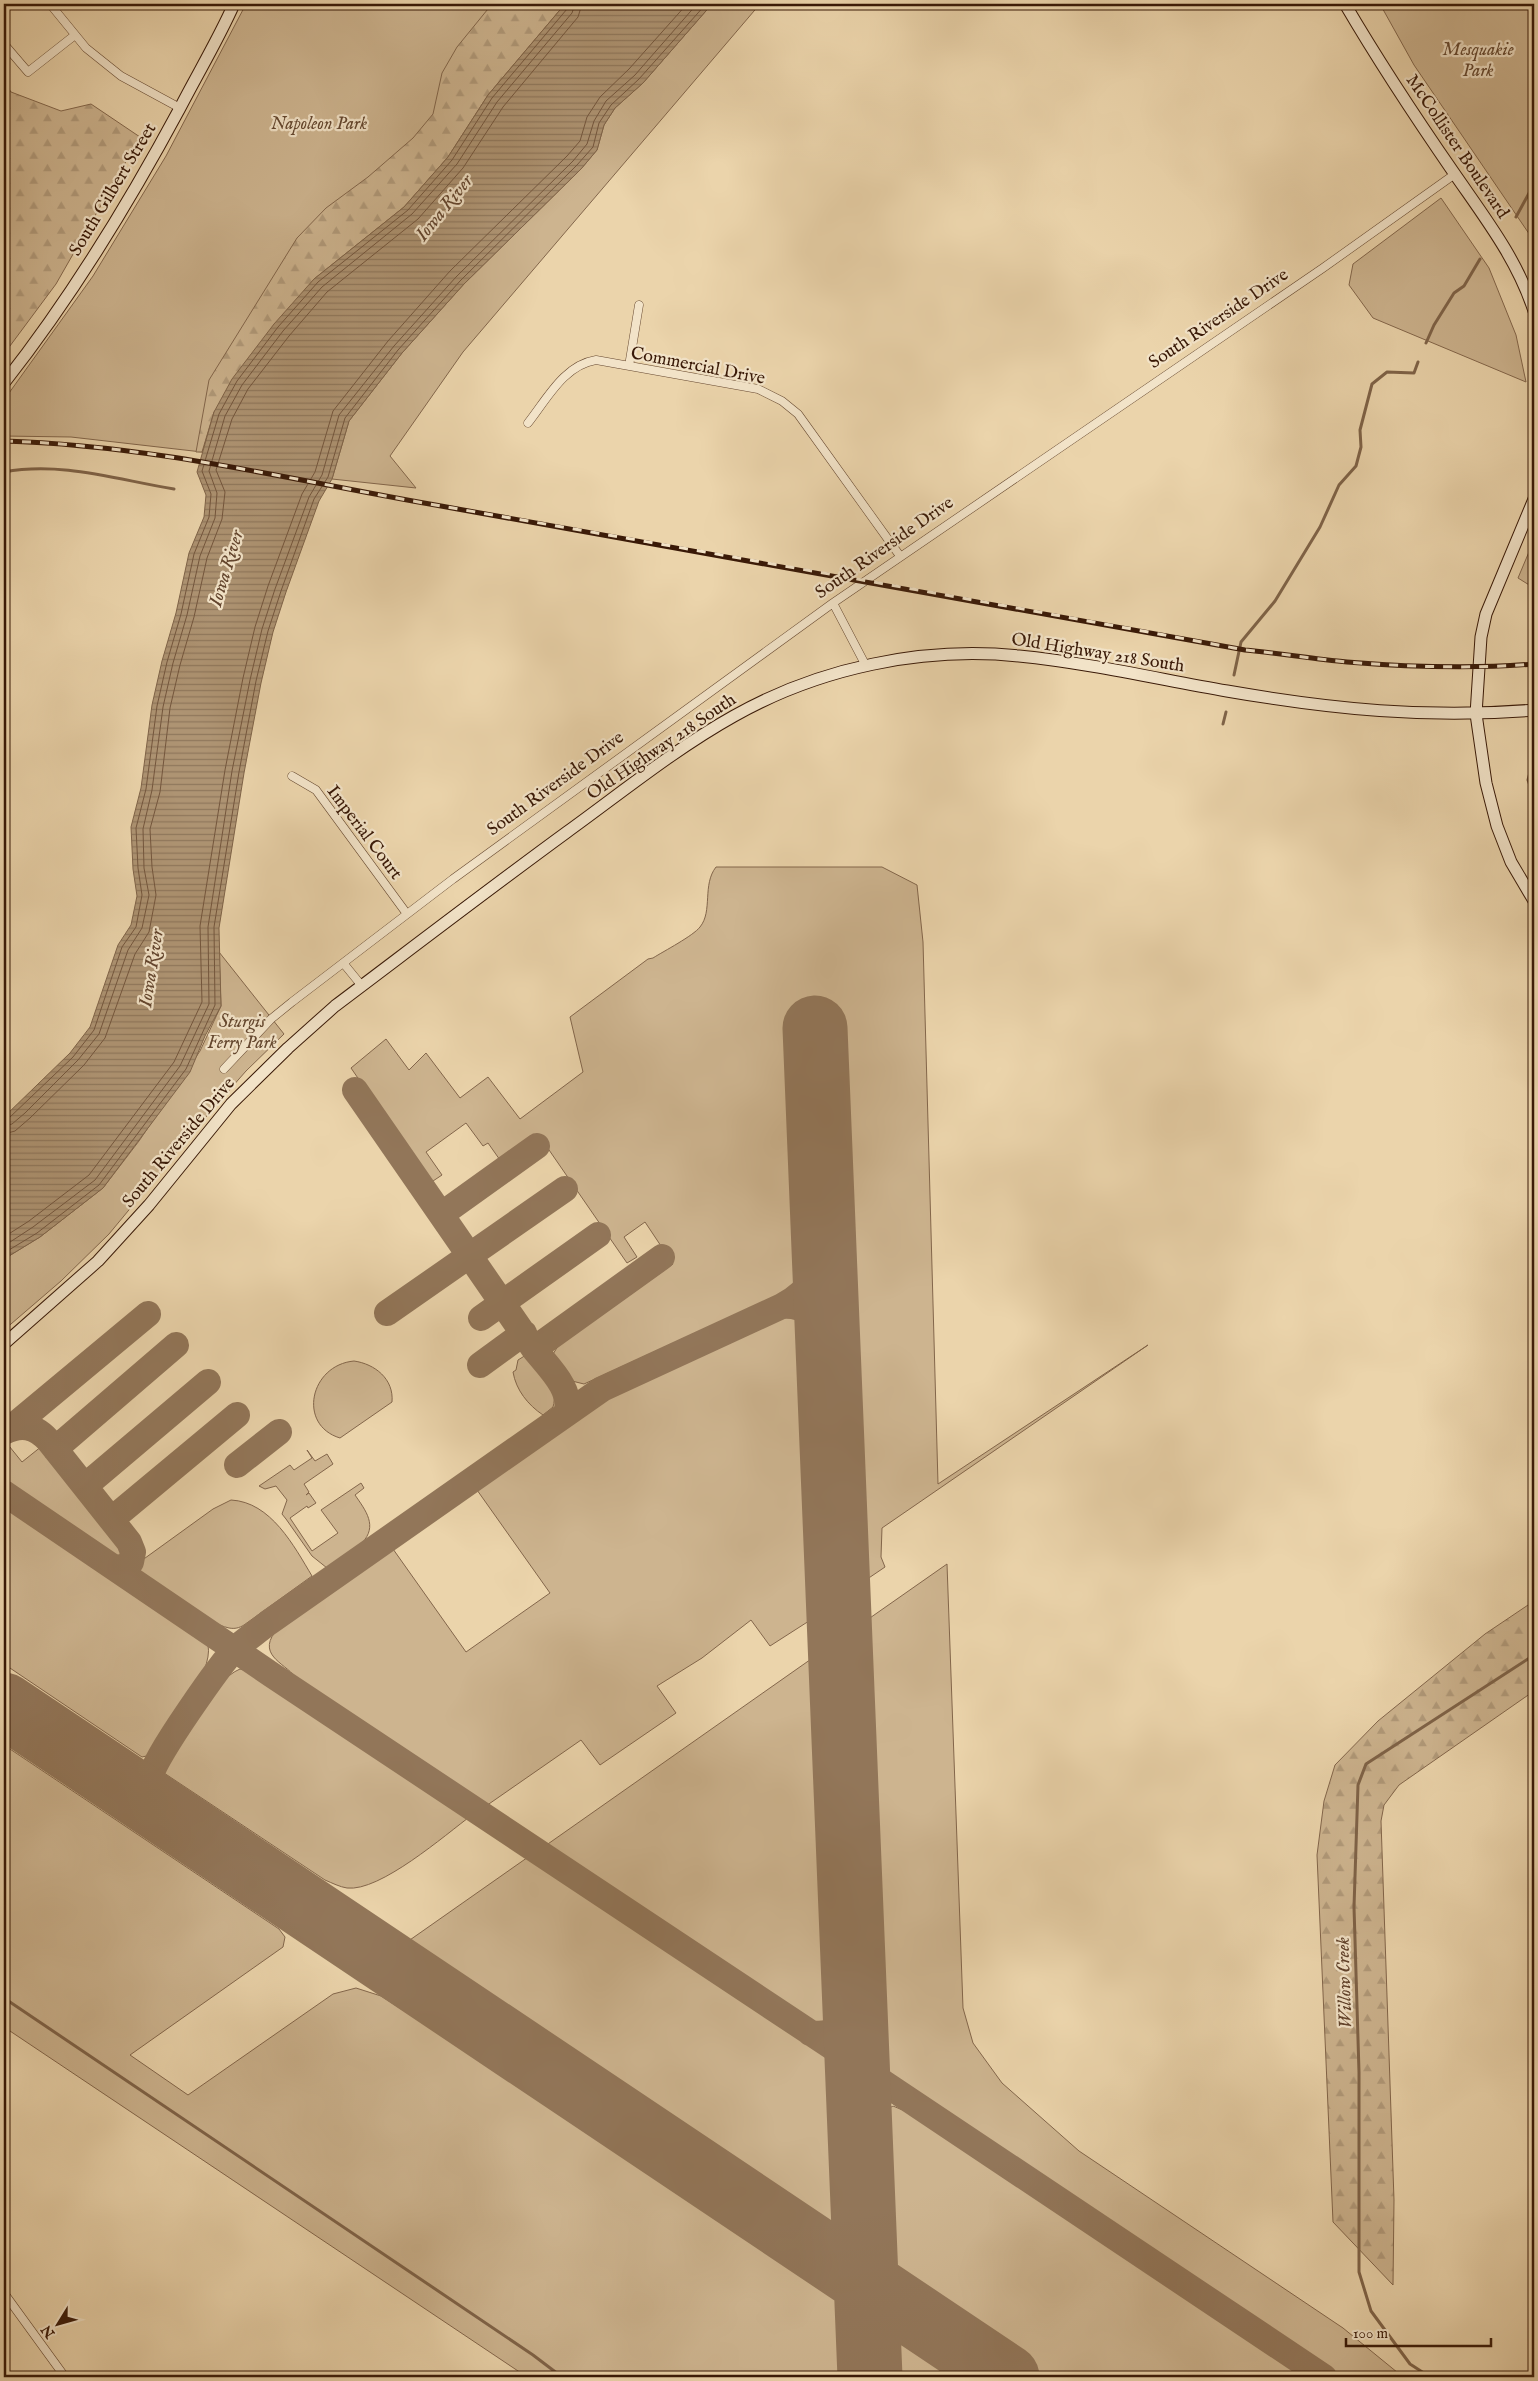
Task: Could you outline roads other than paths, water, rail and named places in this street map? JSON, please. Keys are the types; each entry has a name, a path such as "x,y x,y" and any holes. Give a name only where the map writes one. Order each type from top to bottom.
{"main road":[{"name":"South Gilbert Street","path":"4,383 86,266 146,170 216,44 234,4"},
{"name":"McCollister Boulevard","path":"1345,4 1368,43 1500,238 1516,266 1534,311"},
{"path":"1534,499 1486,614 1481,637 1476,714 1486,783 1497,826 1511,862 1534,900"},
{"name":"Old Highway 218 South","path":"362,986 542,850 708,732 736,715 791,689 828,676 866,666 953,654 1015,655 1060,661 1295,702 1408,714 1476,714 1534,710"},
{"name":"South Riverside Drive","path":"4,1344 98,1261 149,1205 231,1104 294,1042 362,986"}],"street":[{"path":"50,4 86,48 121,76 180,108"},
{"path":"4,44 28,72 75,35"},
{"name":"South Riverside Drive","path":"224,1069 271,1019 407,914 833,602 1323,268 1455,174"},
{"path":"629,366 639,305"},
{"name":"Commercial Drive","path":"528,423 570,371 578,365 596,360 753,388 782,401 798,414 900,556"},
{"path":"833,602 866,666"},
{"name":"Imperial Court","path":"292,776 316,790 407,914"},
{"path":"344,964 362,986"},
{"path":"4,2293 65,2377"}],"water":[{"name":"Iowa River","path":"565,4 712,4 643,83 615,108 604,125 597,150 581,169 464,284 402,353 349,421 332,479 319,501 286,592 273,632 261,683 244,773 219,928 221,1006 205,1036 190,1072 103,1188 40,1237 4,1259 4,1117 70,1053 90,1027 118,945 131,925 137,896 133,869 131,827 141,788 152,705 162,661 176,613 189,553 204,517 206,495 197,472 214,412 232,379 274,324 314,279 404,207 448,157 488,95"}],"waterway":[{"path":"1516,217 1534,184"},
{"path":"1426,343 1434,325 1454,293 1464,286 1480,259"},
{"path":"1234,675 1241,642 1275,601 1320,527 1339,485 1356,466 1361,447 1360,430 1372,384 1387,372 1414,373 1418,362"},
{"path":"4,472 25,469 68,470 174,489"},
{"path":"1223,724 1226,712"},
{"name":"Willow Creek","path":"1534,758 1528,780 1534,796"},
{"name":"Willow Creek","path":"1430,2377 1410,2364 1371,2311 1359,2272 1359,2072 1354,1907 1358,1785 1366,1764 1534,1655"},
{"path":"4,1998 533,2355 562,2377"}],"railway":[{"path":"4,441 114,449 224,466 843,576 1245,650 1334,661 1394,665 1464,667 1534,664"}],"park label":[{"name":"Mesquakie Park","path":"1478,59"},
{"name":"Napoleon Park","path":"319,123"},
{"name":"Sturgis Ferry Park","path":"242,1031"}]}
